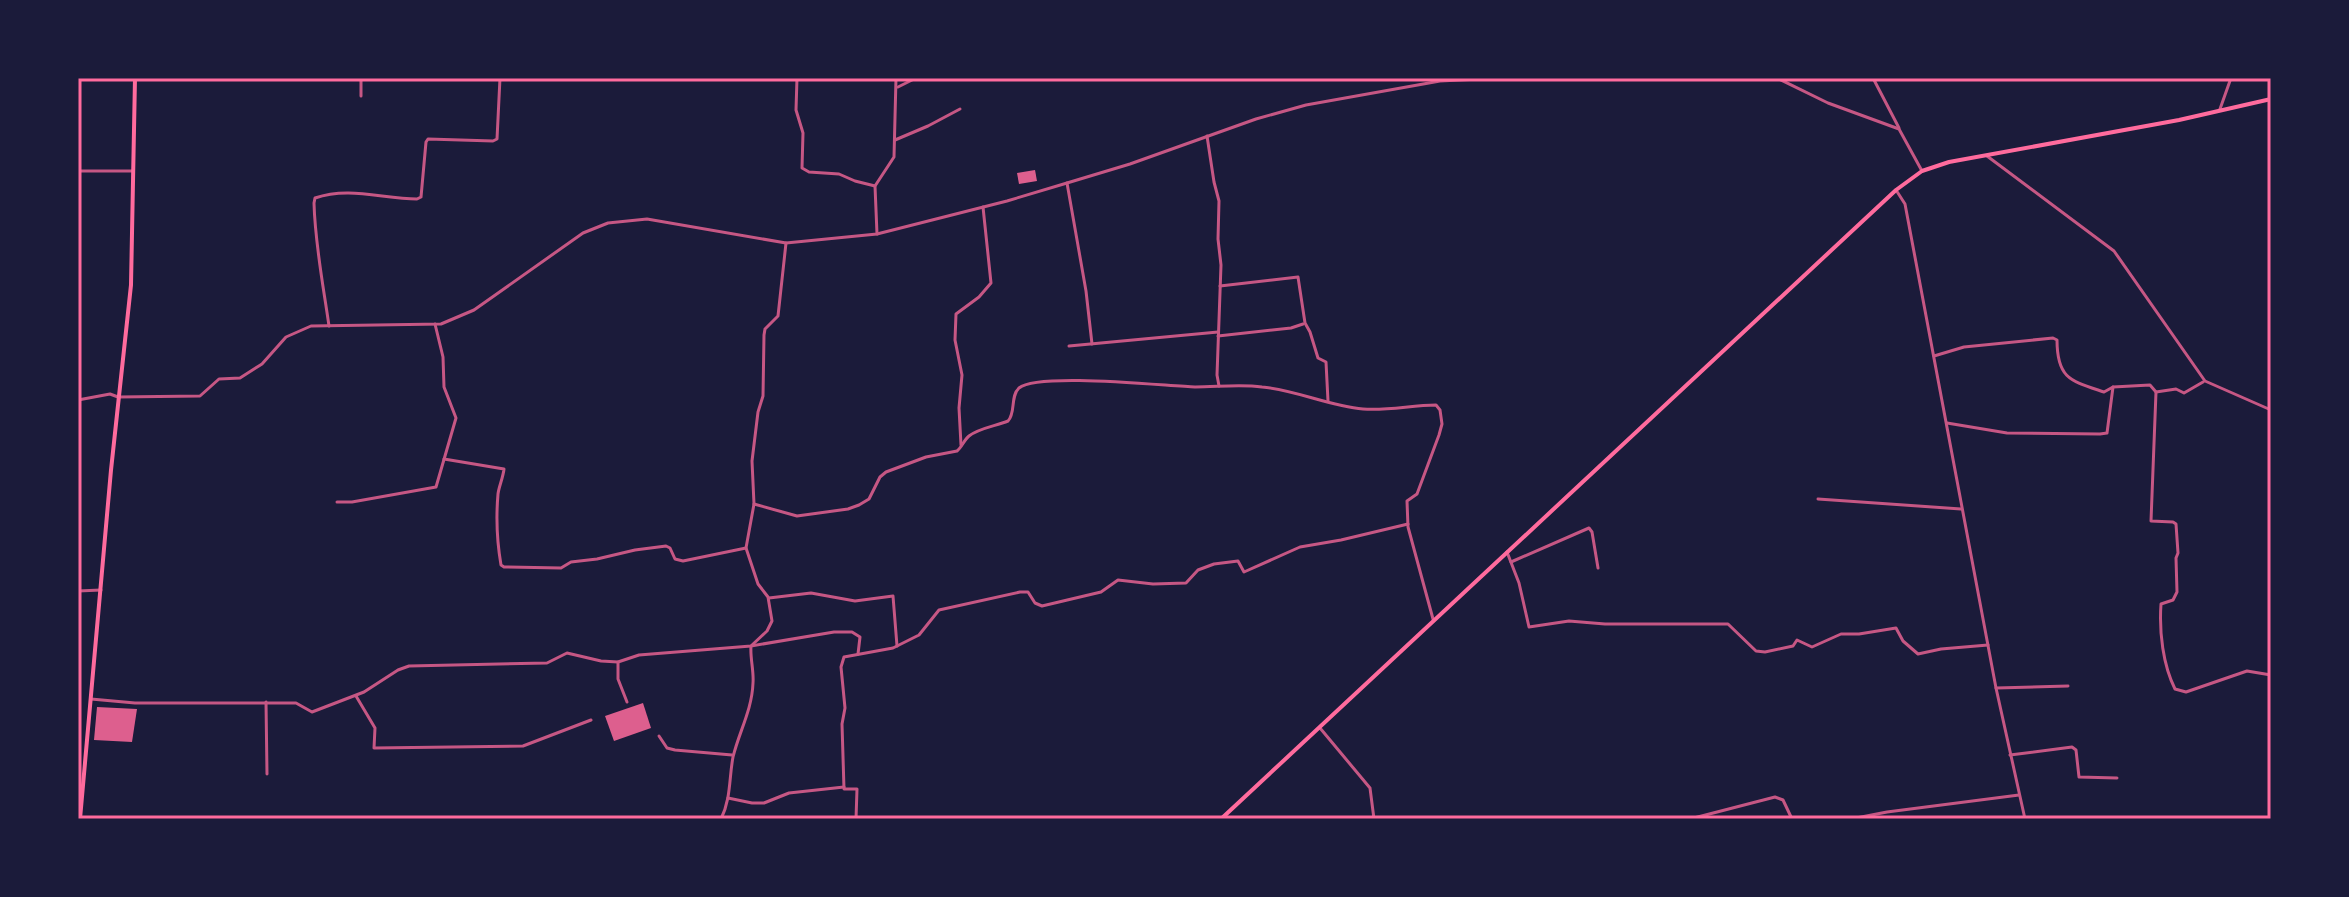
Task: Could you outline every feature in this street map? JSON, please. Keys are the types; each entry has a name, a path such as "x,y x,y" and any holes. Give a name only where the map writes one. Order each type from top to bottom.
{"main road":[{"path":"80,819 131,285 135,78"},
{"path":"1221,819 1896,190 1922,171 1984,154 2179,120 2271,99"}],"street":[{"path":"361,78 361,96"},
{"path":"329,326 316,251 315,198 341,193 421,197 428,139 497,139 500,78"},
{"path":"797,78 796,110 803,133 802,168 809,172 839,174 875,186"},
{"path":"877,234 875,186 894,157 896,78"},
{"path":"896,88 916,78"},
{"path":"78,400 110,394 118,397 200,396 219,379 240,378 262,364 286,337 311,326 441,324 474,310 583,233 608,223 647,219 786,243 877,234 1067,183 1306,105 1440,81 1617,78"},
{"path":"1777,78 1828,103 1899,129"},
{"path":"1873,78 1922,171"},
{"path":"2220,109 2231,78"},
{"path":"895,140 960,109"},
{"path":"1207,136 1219,201 1219,386"},
{"path":"1984,154 2114,251 2205,381 2271,410"},
{"path":"78,171 133,171"},
{"path":"1067,183 1092,344"},
{"path":"1896,190 1905,204 1996,688 2025,819"},
{"path":"961,449 959,408 962,375 955,340 956,314 979,297 991,283 983,207"},
{"path":"751,646 771,626 772,621 768,599 758,584 746,548 754,504 752,461 763,396 764,335 765,329 778,316 786,243"},
{"path":"1220,286 1298,277 1305,323 1318,358 1326,362 1328,401"},
{"path":"337,502 436,487 456,418 444,387 443,357 435,324"},
{"path":"1069,346 1291,328 1303,324"},
{"path":"1934,356 1964,347 2053,338 2057,340 2057,355 2062,370 2072,381 2104,392 2113,387 2150,385 2156,392 2151,521 2176,524 2178,553 2177,592 2173,600 2161,604 2160,614 2169,677 2175,689 2186,692 2247,671 2271,675"},
{"path":"961,449 971,434 1012,418 1015,393 1020,387 1032,383 1068,380 1196,387 1261,386 1360,409 1436,405 1442,424 1439,435 1417,494 1407,501 1408,524 1433,619"},
{"path":"2156,392 2176,389 2184,393 2205,381"},
{"path":"1947,423 2007,433 2107,433 2113,387"},
{"path":"754,504 797,516 848,509 869,499 880,477 886,472 926,457 961,449"},
{"path":"444,459 504,469 498,505 499,549 504,567 561,568 571,562 660,546 670,548 675,559 683,561 746,548"},
{"path":"1818,499 1962,509"},
{"path":"844,787 842,724 845,708 841,667 844,657 897,646 919,635 939,610 1020,592 1028,592 1035,603 1042,606 1101,592 1118,580 1153,584 1186,583 1198,570 1214,564 1238,561 1244,572 1300,547 1408,524"},
{"path":"1511,562 1589,528 1598,568"},
{"path":"1507,551 1519,583 1529,627 1569,621 1728,624 1756,651 1765,652 1793,646 1797,640 1812,647 1841,634 1896,628 1903,641 1918,654 1988,645"},
{"path":"78,591 101,590"},
{"path":"768,599 811,593 855,601 893,596 897,646"},
{"path":"90,699 135,703 296,703 312,712 356,696 409,666 547,663 567,653 618,662 639,655 751,646 834,632 852,632 860,637 858,654"},
{"path":"721,819 728,798 734,755 752,695 751,646"},
{"path":"618,662 618,679 627,702"},
{"path":"1996,688 2068,686"},
{"path":"356,696 375,728 374,748 523,746 591,720"},
{"path":"266,702 267,774"},
{"path":"1320,728 1370,788 1374,819"},
{"path":"659,736 667,748 734,755"},
{"path":"2010,755 2072,747 2076,750 2079,777 2117,778"},
{"path":"728,798 764,803 789,793 844,787 857,789 856,819"},
{"path":"1851,819 2019,795"},
{"path":"1690,819 1775,797 1783,800 1792,819"},
{"path":"2262,819 2271,818"}],"building":[{"path":"1035,170 1037,181 1019,184 1017,173"},
{"path":"643,703 651,728 614,741 605,716"},
{"path":"97,707 137,709 132,742 94,740"}]}
